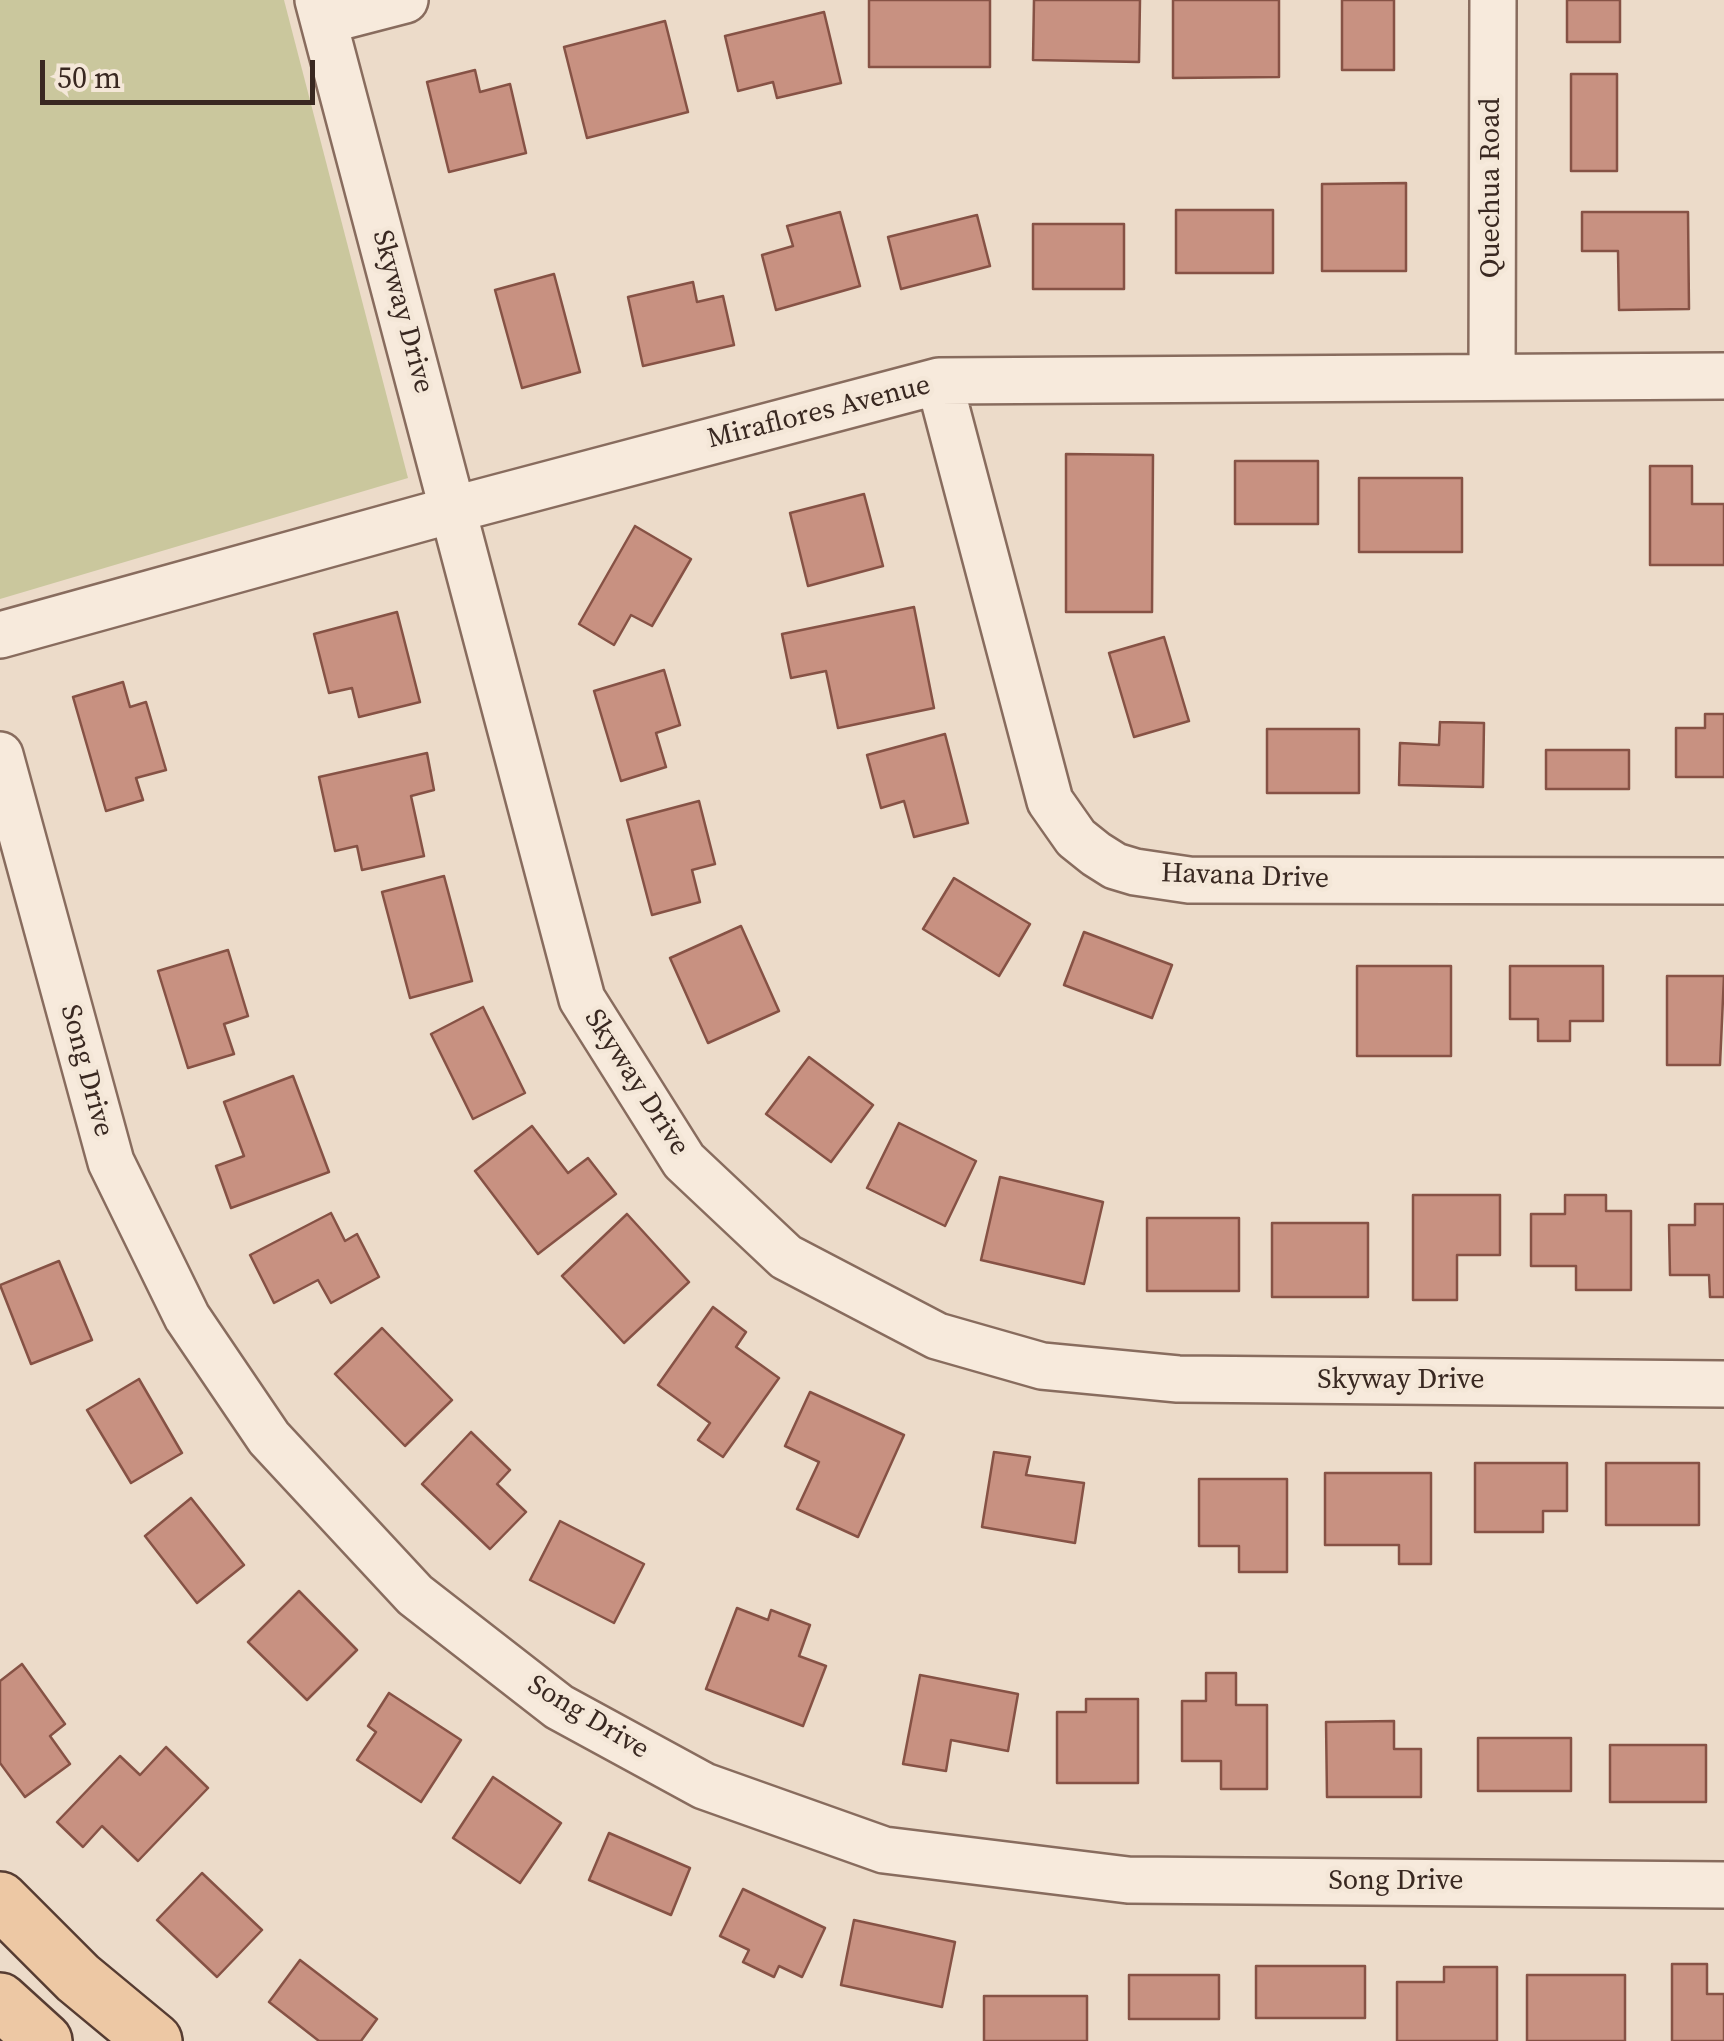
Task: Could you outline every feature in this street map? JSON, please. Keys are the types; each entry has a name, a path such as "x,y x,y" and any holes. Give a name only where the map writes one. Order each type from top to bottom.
{"main road":[{"path":"0,1900 78,1978 154,2041"},
{"path":"0,2002 44,2041"}],"street":[{"path":"321,10 406,0"},
{"name":"Quechua Road","path":"1492,376 1493,0"},
{"name":"Skyway Drive","path":"321,10 582,998 684,1161 786,1257 936,1336 1042,1366 1178,1380 1724,1384"},
{"name":"Miraflores Avenue","path":"0,635 454,509 939,382 1724,376"},
{"name":"Havana Drive","path":"939,382 1050,801 1076,838 1105,860 1136,872 1189,880 1724,880"},
{"name":"Song Drive","path":"0,756 111,1162 187,1316 269,1438 415,1596 558,1706 704,1786 884,1850 1128,1880 1724,1884"}],"shaded area":[{"path":"0,0 284,0 408,478 0,599"}],"building":[{"path":"869,0 990,0 990,67 869,67"},
{"path":"1034,0 1140,0 1139,62 1033,60"},
{"path":"1173,0 1279,0 1279,77 1173,78"},
{"path":"1342,0 1394,0 1394,70 1342,70"},
{"path":"1567,0 1620,0 1620,42 1567,42"},
{"path":"824,12 841,83 777,98 773,82 738,91 725,36"},
{"path":"665,21 688,112 587,138 564,47"},
{"path":"475,70 480,92 510,84 526,153 449,172 427,82"},
{"path":"1571,74 1617,74 1617,171 1571,171"},
{"path":"1406,183 1406,271 1322,271 1322,184"},
{"path":"1176,210 1273,210 1273,273 1176,273"},
{"path":"840,212 860,286 776,310 762,255 793,246 787,226"},
{"path":"1582,212 1688,212 1689,309 1619,310 1618,251 1582,251"},
{"path":"977,215 990,266 901,289 888,237"},
{"path":"1033,224 1124,224 1124,289 1033,289"},
{"path":"554,274 580,372 522,388 495,290"},
{"path":"693,282 697,302 723,296 734,345 643,366 628,297"},
{"path":"1066,454 1153,455 1152,612 1066,612"},
{"path":"1235,461 1318,461 1318,524 1235,524"},
{"path":"1650,466 1692,466 1692,504 1724,504 1724,565 1650,565"},
{"path":"1359,478 1462,478 1462,552 1359,552"},
{"path":"864,494 883,566 808,586 790,513"},
{"path":"635,526 691,559 652,626 631,615 614,645 579,624"},
{"path":"914,607 934,708 838,728 826,671 791,678 782,634"},
{"path":"397,612 420,702 359,717 352,688 329,693 314,634"},
{"path":"1164,637 1189,721 1134,737 1109,653"},
{"path":"664,670 680,725 656,733 666,767 621,781 594,691"},
{"path":"123,682 130,707 146,702 166,770 136,778 143,800 106,811 73,697"},
{"path":"1705,714 1724,714 1724,777 1676,777 1676,728 1705,728"},
{"path":"1440,722 1484,723 1483,787 1399,785 1400,743 1439,745"},
{"path":"1267,729 1359,729 1359,793 1267,793"},
{"path":"945,734 968,823 914,837 904,801 881,808 867,755"},
{"path":"1546,750 1629,750 1629,789 1546,789"},
{"path":"427,753 434,790 411,796 424,856 362,870 357,846 335,851 319,777"},
{"path":"699,801 715,864 692,870 700,902 652,915 627,820"},
{"path":"444,876 472,981 410,998 382,892"},
{"path":"954,878 1030,924 999,976 923,929"},
{"path":"741,926 779,1011 708,1043 670,958"},
{"path":"1084,932 1172,965 1152,1018 1064,985"},
{"path":"228,950 248,1016 224,1024 234,1054 188,1068 158,971"},
{"path":"1357,966 1451,966 1451,1056 1357,1056"},
{"path":"1510,966 1603,966 1603,1021 1570,1021 1570,1041 1538,1041 1538,1019 1510,1019"},
{"path":"1667,976 1724,976 1720,1065 1667,1065"},
{"path":"483,1007 525,1093 473,1119 431,1034"},
{"path":"809,1057 873,1105 831,1162 766,1114"},
{"path":"293,1076 329,1172 231,1208 216,1166 244,1156 224,1102"},
{"path":"899,1123 976,1161 945,1226 867,1188"},
{"path":"532,1126 568,1173 588,1158 616,1194 538,1254 475,1171"},
{"path":"1000,1177 1103,1202 1084,1284 981,1260"},
{"path":"1413,1195 1500,1195 1500,1255 1457,1255 1457,1300 1413,1300"},
{"path":"1565,1195 1606,1195 1606,1211 1631,1211 1631,1290 1576,1290 1576,1266 1531,1266 1531,1214 1565,1214"},
{"path":"1695,1204 1724,1204 1724,1297 1710,1297 1709,1275 1670,1275 1669,1225 1695,1225"},
{"path":"331,1213 345,1241 357,1234 379,1277 331,1303 318,1280 274,1303 250,1255"},
{"path":"627,1214 689,1282 624,1343 562,1276"},
{"path":"1147,1218 1239,1218 1239,1291 1147,1291"},
{"path":"1272,1223 1368,1223 1368,1297 1272,1297"},
{"path":"59,1261 92,1340 31,1364 0,1285"},
{"path":"713,1307 746,1332 736,1347 779,1378 723,1457 698,1440 710,1423 658,1385"},
{"path":"382,1328 452,1400 405,1446 335,1374"},
{"path":"139,1379 182,1453 131,1483 87,1410"},
{"path":"810,1392 904,1435 858,1537 797,1509 819,1462 785,1446"},
{"path":"471,1432 510,1470 497,1484 526,1512 490,1549 422,1484"},
{"path":"994,1452 1030,1457 1026,1475 1084,1483 1075,1543 982,1527"},
{"path":"1475,1463 1567,1463 1567,1511 1543,1511 1543,1532 1475,1532"},
{"path":"1606,1463 1699,1463 1699,1525 1606,1525"},
{"path":"1325,1473 1431,1473 1431,1564 1399,1564 1399,1545 1325,1545"},
{"path":"1199,1479 1287,1479 1287,1572 1239,1572 1239,1546 1199,1546"},
{"path":"191,1498 244,1565 197,1603 145,1536"},
{"path":"560,1521 644,1564 614,1623 530,1580"},
{"path":"299,1591 357,1650 307,1700 248,1642"},
{"path":"737,1608 768,1620 771,1610 810,1625 799,1656 826,1666 803,1726 706,1689"},
{"path":"22,1664 65,1724 50,1736 70,1764 25,1797 0,1763 0,1681"},
{"path":"1206,1673 1236,1673 1236,1705 1267,1705 1267,1789 1221,1789 1221,1761 1182,1761 1182,1701 1206,1701"},
{"path":"920,1675 1018,1694 1008,1751 951,1740 946,1771 903,1764"},
{"path":"389,1693 461,1740 421,1802 357,1760 376,1732 368,1726"},
{"path":"1086,1699 1138,1699 1138,1783 1057,1783 1057,1712 1086,1712"},
{"path":"1394,1721 1394,1749 1421,1749 1421,1797 1327,1797 1326,1722"},
{"path":"1478,1738 1571,1738 1571,1791 1478,1791"},
{"path":"1610,1745 1706,1745 1706,1802 1610,1802"},
{"path":"166,1747 208,1788 138,1861 102,1826 83,1847 57,1822 120,1756 140,1775"},
{"path":"493,1777 561,1823 520,1883 453,1838"},
{"path":"609,1833 690,1868 671,1915 589,1880"},
{"path":"202,1873 262,1930 217,1977 157,1920"},
{"path":"743,1889 825,1928 802,1977 779,1966 774,1977 743,1962 749,1950 720,1936"},
{"path":"854,1920 955,1942 942,2007 841,1985"},
{"path":"300,1960 377,2019 361,2041 319,2041 269,2002"},
{"path":"1672,1964 1707,1964 1707,1994 1724,1994 1724,2041 1672,2041"},
{"path":"1256,1966 1365,1966 1365,2018 1256,2018"},
{"path":"1444,1967 1497,1967 1497,2041 1397,2041 1397,1982 1444,1982"},
{"path":"1129,1975 1219,1975 1219,2019 1129,2019"},
{"path":"1527,1975 1625,1975 1625,2041 1527,2041"},
{"path":"984,1996 1087,1996 1087,2041 984,2041"}]}
